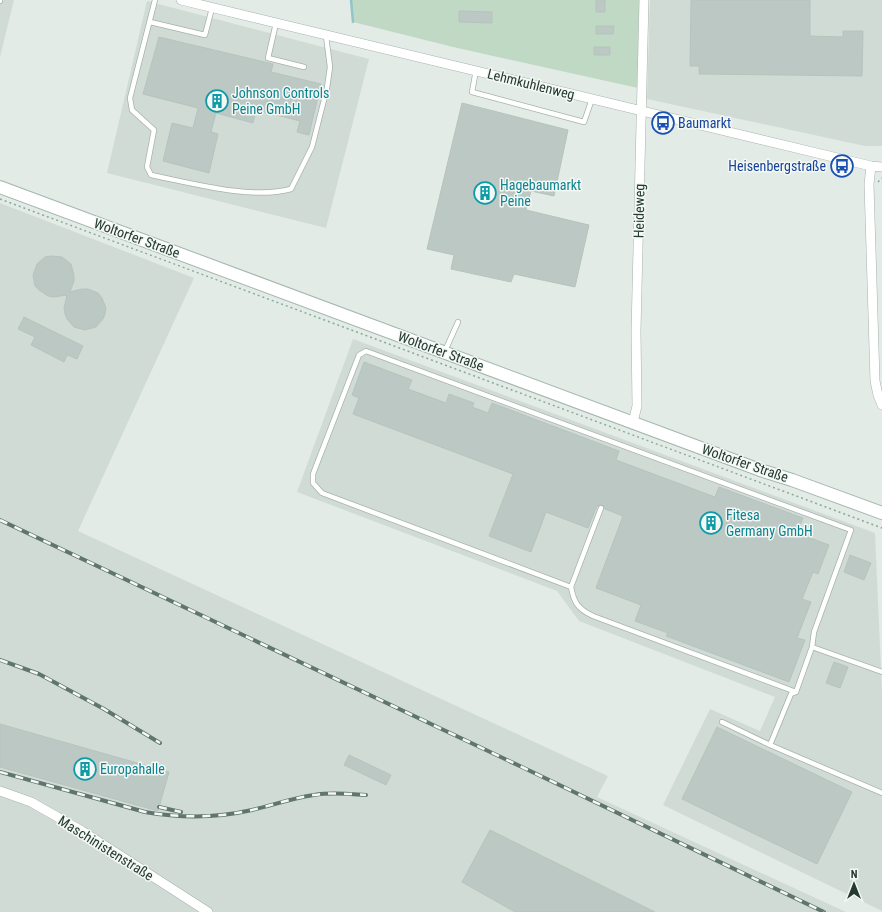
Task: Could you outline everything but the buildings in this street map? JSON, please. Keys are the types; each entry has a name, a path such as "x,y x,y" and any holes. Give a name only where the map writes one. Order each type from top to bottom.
{"main road":[{"name":"Woltorfer Straße","path":"0,187 760,470 792,480 882,513"}],"street":[{"name":"Lehmkuhlenweg","path":"181,0 870,166 882,167"},
{"name":"Heideweg","path":"633,422 637,406 636,323 644,0"},
{"path":"870,166 869,184 879,380 878,395 882,405"},
{"name":"Maschinistenstraße","path":"0,791 31,802 82,831 208,912"}],"lane":[{"path":"155,0 130,98 132,110 154,130 147,167 152,175 238,192 278,193 291,189 312,147 327,88 330,67 326,36"},
{"path":"150,22 205,35 212,8"},
{"path":"276,23 268,58 304,67"},
{"path":"476,70 472,92 584,122 592,99"},
{"path":"445,352 458,322"},
{"path":"571,587 322,493 313,483 313,474 359,355 366,351 851,530 814,632 812,647 796,692 791,694 770,745"},
{"path":"601,508 571,587 573,598 581,610 593,616 796,692"},
{"path":"812,647 882,672"},
{"path":"722,722 770,745 882,793"}],"path":[{"path":"0,200 882,528"}],"shaded area":[{"path":"0,0 14,0 0,57"},
{"path":"650,0 882,0 882,146 865,146 647,99"},
{"path":"147,1 369,59 326,228 107,173"},
{"path":"0,203 194,278 78,531 608,776 597,797 846,912 0,912"},
{"path":"353,339 875,533 882,692 882,911 663,805 710,709 760,731 775,697 579,621 557,591 297,492"}],"green space":[{"path":"351,0 639,0 638,88 453,47 353,22"}],"waterway":[{"path":"351,0 353,22"}],"railway":[{"path":"0,520 824,912"},
{"path":"0,660 39,674 104,709 160,743"},
{"path":"0,772 145,812 185,816 212,816 239,813 298,798 321,794 366,795"},
{"path":"159,807 181,812"}],"place":[{"name":"Johnson Controls Peine GmbH","path":"217,101"},
{"name":"Baumarkt","path":"663,123"},
{"name":"Heisenbergstraße","path":"842,166"},
{"name":"Hagebaumarkt Peine","path":"485,193"},
{"name":"Fitesa Germany GmbH","path":"711,523"},
{"name":"Europahalle","path":"85,769"}]}
